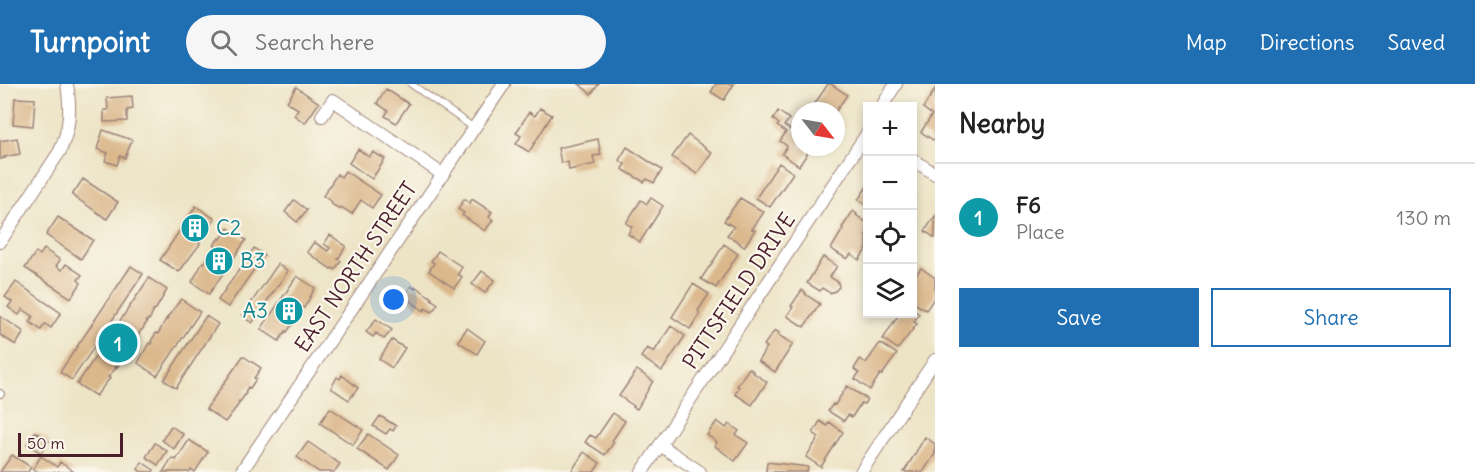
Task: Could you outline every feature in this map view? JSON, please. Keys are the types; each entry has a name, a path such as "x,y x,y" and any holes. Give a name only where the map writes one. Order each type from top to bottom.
{"street":[{"path":"0,242 60,152 70,115 67,84"},
{"name":"EAST NORTH STREET","path":"241,472 504,84"},
{"path":"885,102 896,84"},
{"path":"322,117 333,100 442,174"},
{"name":"PITTSFIELD DRIVE","path":"642,472 863,138"},
{"path":"917,162 935,174"},
{"path":"861,472 935,360"},
{"path":"660,445 700,472"}],"lane":[{"path":"411,84 474,128"}],"building":[{"path":"579,84 599,84 591,94"},
{"path":"716,84 734,84 724,100 711,92"},
{"path":"828,84 847,95 842,102 816,102"},
{"path":"296,87 319,103 305,123 294,115 298,109 287,102"},
{"path":"386,89 409,104 396,123 385,116 388,111 377,103"},
{"path":"935,89 935,138 933,140 921,132 932,115 923,108"},
{"path":"132,96 133,109 127,110 127,121 104,122 104,110 108,110 107,98"},
{"path":"15,98 35,99 33,126 13,124"},
{"path":"540,108 552,115 529,152 516,144 521,136 516,133 529,112 535,116"},
{"path":"778,111 789,119 784,126 791,130 791,156 806,156 799,166 782,154 787,146 780,141 786,132 777,126 779,124 773,119"},
{"path":"103,130 132,140 125,158 120,156 117,165 105,161 108,153 97,149"},
{"path":"688,135 712,153 697,174 672,157"},
{"path":"17,138 20,154 0,159 0,141"},
{"path":"598,139 601,155 593,156 595,164 569,170 568,162 561,163 558,148"},
{"path":"627,147 662,170 654,183 647,179 644,182 622,169 625,164 619,160"},
{"path":"358,149 369,157 373,152 385,159 372,179 349,163"},
{"path":"779,163 793,173 770,207 756,198"},
{"path":"345,171 381,195 372,208 361,200 352,214 331,204 332,202 323,196 337,174 341,177"},
{"path":"83,179 118,202 107,219 72,195"},
{"path":"863,192 863,203 858,200"},
{"path":"651,198 663,206 640,242 628,234 632,227 626,223 641,200 647,204"},
{"path":"740,198 764,212 752,229 755,230 744,247 727,235 734,227 724,221"},
{"path":"464,199 470,203 472,199 492,212 489,217 493,220 485,231 462,215 464,213 458,209"},
{"path":"294,200 307,210 297,222 285,212"},
{"path":"196,206 215,219 179,272 160,260"},
{"path":"853,211 863,220 863,254 859,260 851,254 847,259 831,249"},
{"path":"935,216 935,238 925,231"},
{"path":"58,217 93,240 81,259 46,235"},
{"path":"228,228 246,240 209,294 192,282 207,256 216,246 214,245"},
{"path":"330,235 346,246 338,259 341,261 335,270 307,252 314,242 328,251 330,248 324,244"},
{"path":"724,244 738,254 716,288 701,279"},
{"path":"254,248 264,255 228,307 218,300"},
{"path":"44,249 60,260 57,267 62,270 66,264 82,275 78,280 81,283 71,298 25,268 36,252 40,255"},
{"path":"438,251 462,267 458,274 462,277 454,288 429,271 434,263 431,261"},
{"path":"823,257 837,266 830,277 838,282 839,287 830,293 822,288 820,291 807,283"},
{"path":"278,264 288,271 252,323 242,316"},
{"path":"131,266 143,274 72,380 60,372"},
{"path":"921,268 935,278 935,297 926,310 917,305 917,273"},
{"path":"482,271 495,280 485,293 472,284"},
{"path":"297,276 315,288 304,308 302,307 279,341 261,329"},
{"path":"149,278 167,290 96,396 77,384"},
{"path":"16,282 61,313 51,328 45,324 41,330 30,322 33,316 23,309 19,315 8,307 12,302 5,297"},
{"path":"693,284 709,294 690,329 672,317"},
{"path":"411,286 415,289 416,287 438,304 432,312 425,308 424,311 404,296"},
{"path":"802,290 820,304 804,327 787,316"},
{"path":"181,299 200,312 157,376 138,363 149,343 151,344 156,333 158,334"},
{"path":"0,316 24,332 16,345 0,335"},
{"path":"206,316 218,324 176,388 164,380"},
{"path":"896,318 916,318 914,322 917,324 898,349 883,339"},
{"path":"376,319 392,330 384,339 376,333 373,337 366,332"},
{"path":"671,326 685,336 662,371 641,357 647,348 654,352"},
{"path":"467,328 485,341 477,354 458,341"},
{"path":"775,330 779,333 778,335 793,344 775,372 758,361 767,347 764,345"},
{"path":"392,340 405,348 392,368 379,359"},
{"path":"880,343 897,354 870,390 855,379 859,373 854,369 860,359 866,363"},
{"path":"243,356 261,368 250,388 248,387 239,404 225,422 206,409"},
{"path":"749,368 767,382 752,405 735,394 739,387 737,386"},
{"path":"637,370 653,381 637,409 619,396"},
{"path":"342,375 358,388 349,400 331,388 337,377 340,379"},
{"path":"847,386 867,399 864,404 861,403 852,417 848,415 844,421 828,411 833,404 835,405"},
{"path":"330,408 363,430 353,445 320,423"},
{"path":"613,413 625,421 605,455 585,442 590,435 596,438"},
{"path":"380,416 396,426 393,431 390,429 386,434 373,426"},
{"path":"717,421 726,428 729,424 739,431 736,435 748,443 735,461 715,446 717,442 707,435"},
{"path":"820,421 827,426 829,422 843,432 821,467 806,457 819,437 813,433"},
{"path":"171,426 183,434 174,449 162,440"},
{"path":"35,432 49,441 41,453 27,444"},
{"path":"368,434 399,455 389,470 357,449"},
{"path":"925,437 935,444 935,454 923,472 904,472"},
{"path":"189,440 208,452 195,472 191,470 190,472 163,472 172,458 176,460"},
{"path":"308,442 340,464 334,472 319,472 297,457"},
{"path":"155,443 167,451 158,465 146,457"},
{"path":"584,452 600,463 594,472 571,472"},
{"path":"12,455 31,467 28,472 0,472"},
{"path":"41,456 57,467 60,462 74,472 38,472 33,469"},
{"path":"142,462 154,470 153,472 141,472 138,469"},
{"path":"767,462 808,467 807,472 766,472"}],"place":[{"name":"C2","path":"195,228"},
{"name":"B3","path":"219,261"},
{"name":"A3","path":"289,311"},
{"name":"F6","path":"118,343"}]}
